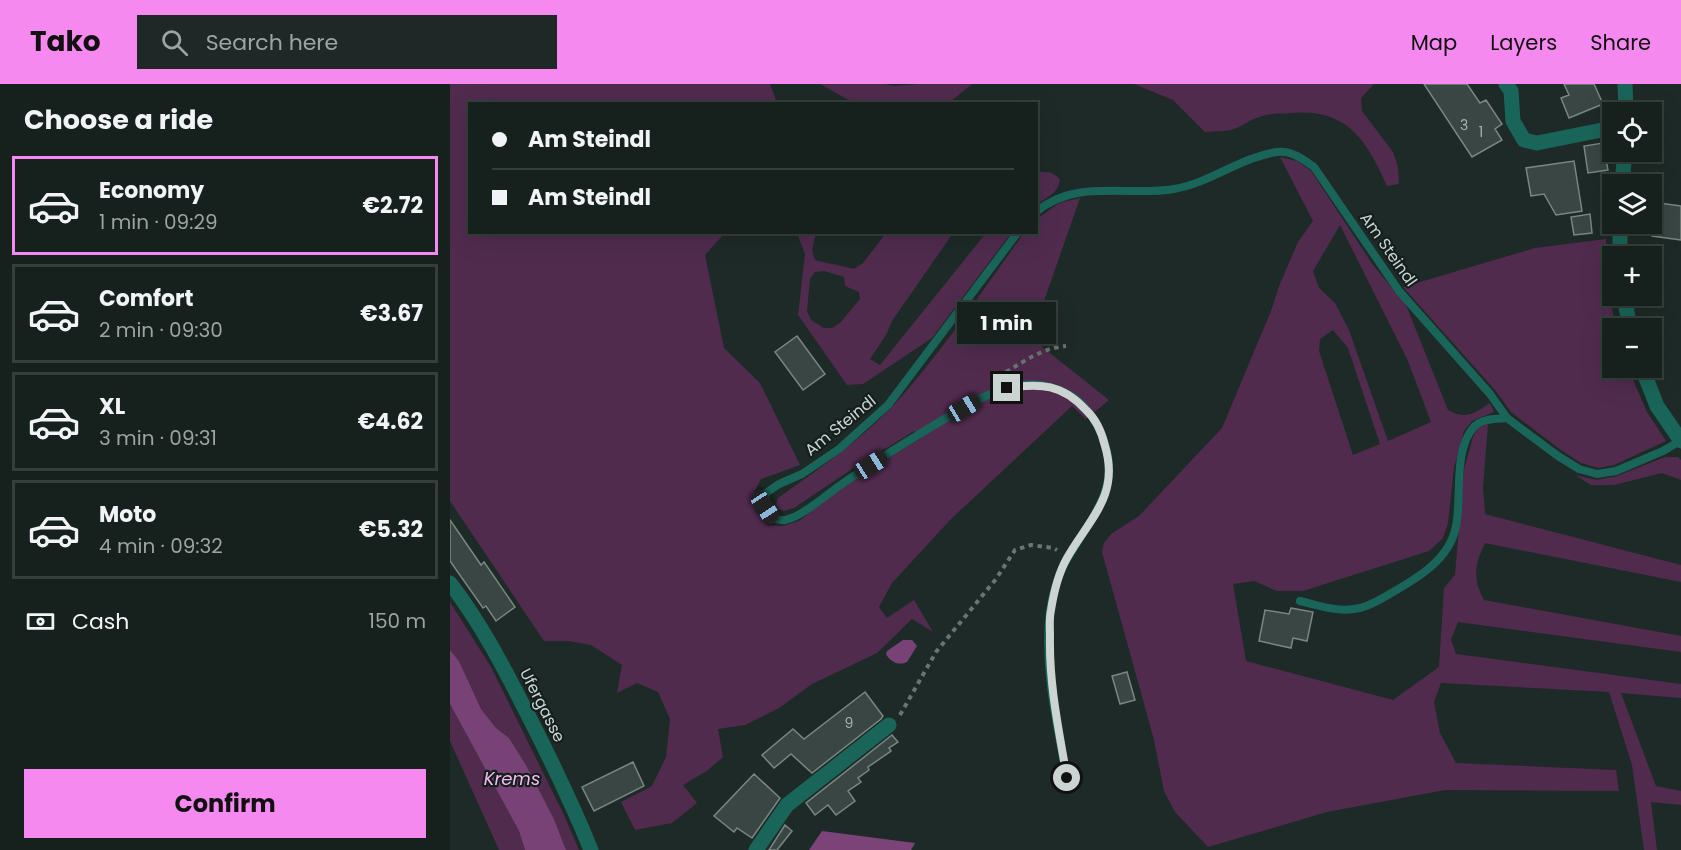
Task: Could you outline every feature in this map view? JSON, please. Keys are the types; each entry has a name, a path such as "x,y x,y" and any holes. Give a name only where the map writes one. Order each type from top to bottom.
{"street":[{"path":"1506,84 1511,92 1513,121 1524,140 1537,143 1602,130"},
{"path":"1625,84 1626,102"},
{"path":"1646,378 1657,406 1681,441"},
{"name":"Ufergasse","path":"450,583 464,601 500,660 574,809 591,850"},
{"path":"756,850 788,805 889,725"}],"lane":[{"name":"Am Steindl","path":"1038,211 1057,198 1080,192 1173,189 1196,183 1261,155 1280,152 1299,156 1314,167 1399,291 1490,394 1507,418 1558,456 1579,469 1597,474 1616,471 1681,441"},
{"name":"Am Steindl","path":"1016,234 888,405 839,449 802,474 779,484 766,493 765,507 772,518 783,520 797,515 852,477 983,396 1007,388 1032,384 1055,387 1076,398 1091,415 1102,435 1108,456 1108,478 1104,498 1091,523 1068,557 1056,584 1050,613 1052,695 1067,778"},
{"path":"1300,602 1337,609 1354,609 1369,605 1411,582 1437,561 1450,545 1456,526 1460,469 1469,434 1475,425 1485,420 1507,418"}],"path":[{"path":"983,396 1000,376 1035,354 1052,347 1066,346"},
{"path":"889,725 899,716 936,652 996,579 1015,550 1031,545 1053,548 1068,557"}],"shaded area":[{"path":"450,84 770,84 777,102 468,102 468,234 724,234 705,255 724,348 760,383 800,465 761,479 753,498 755,509 767,525 783,526 799,521 854,479 921,438 914,431 794,508 784,511 778,509 776,504 778,498 851,444 879,420 910,387 977,300 1023,234 1038,234 1038,218 1059,203 1080,198 1031,338 1109,400 1086,419 1072,406 951,519 892,583 879,607 887,618 914,600 933,632 912,619 877,653 812,684 779,708 745,725 718,729 723,757 708,770 683,785 697,803 672,823 635,830 621,802 652,786 666,757 670,719 658,692 637,683 617,693 622,665 591,645 568,641 544,641 450,501"},
{"path":"820,84 894,86 972,84 952,102 852,102"},
{"path":"1134,84 1374,84 1361,98 1362,111 1393,152 1398,167 1399,184 1387,186 1362,141 1352,130 1326,116 1310,113 1269,114 1226,131 1205,132 1173,100"},
{"path":"1280,157 1297,161 1311,171 1373,265 1406,305 1448,410 1465,415 1490,403 1494,412 1472,421 1464,431 1454,468 1448,523 1443,538 1429,551 1303,591 1277,591 1254,581 1233,584 1246,661 1393,700 1439,667 1444,588 1455,575 1464,469 1473,437 1478,428 1488,424 1483,487 1485,514 1681,565 1681,582 1485,543 1479,558 1476,578 1484,600 1681,636 1681,652 1458,622 1451,640 1456,654 1681,684 1681,698 1621,693 1656,786 1681,791 1681,805 1651,802 1657,850 1644,850 1632,765 1609,692 1441,683 1434,702 1440,733 1456,763 1616,770 1619,791 1445,790 1327,812 1208,847 1175,812 1164,791 1154,740 1102,552 1104,543 1111,534 1139,516 1222,428 1298,242 1313,221","holes":["1340,225 1408,361 1431,422 1388,441 1349,330 1335,303 1319,288 1313,271","1333,330 1348,348 1380,444 1353,455 1319,351 1320,339"]},
{"path":"1038,172 1047,172 1060,180 1049,197 1038,203"},
{"path":"797,234 816,234 812,250 815,260 854,269 863,263 885,234 952,234 892,321 886,335 870,359 880,365 985,234 1010,234 932,338 863,384 847,385 798,315 805,254","holes":["824,271 844,277 845,286 859,292 860,299 840,323 832,328 824,328 811,320 807,311 810,279 815,272"]},
{"path":"1606,239 1606,246 1602,246 1602,306 1611,306 1614,318 1602,318 1602,378 1632,378 1647,412 1666,441 1614,465 1598,468 1581,463 1511,412 1495,390 1403,287 1535,248"},
{"path":"1665,457 1678,457 1681,460 1681,480 1662,473 1614,485 1591,485 1575,475 1597,480 1617,476"},
{"path":"450,602 491,667 579,850 566,850 554,819 526,765 509,738 496,728 481,709 459,661 450,650"},
{"path":"450,704 519,831 525,850 499,850 450,741"},
{"path":"822,831 915,843 911,850 809,850"}],"water":[{"path":"903,640 912,640 917,646 907,662 898,663 886,654"},
{"name":"Krems","path":"450,650 459,661 481,709 496,728 509,738 526,765 554,819 566,850 525,850 519,831 450,704"}],"building":[{"path":"1424,84 1467,84 1480,103 1486,100 1502,124 1495,129 1502,140 1472,157"},
{"path":"1564,84 1594,84 1602,104 1569,118 1561,98 1569,95"},
{"path":"1602,143 1602,162 1607,162 1608,170 1588,173 1584,146"},
{"path":"1574,161 1582,211 1556,215 1544,194 1531,196 1526,168"},
{"path":"1662,203 1681,206 1681,240 1652,236 1652,234 1662,234"},
{"path":"1590,214 1592,233 1574,235 1571,217"},
{"path":"797,336 825,374 803,390 775,352"},
{"path":"450,520 481,565 484,562 515,607 496,621 486,606 483,608 450,561"},
{"path":"1291,608 1313,612 1307,641 1293,638 1291,648 1259,641 1265,610 1289,614"},
{"path":"1127,672 1135,700 1120,704 1112,676"},
{"path":"865,692 883,716 812,773 791,754 774,768 762,755 793,729 804,739"},
{"path":"892,735 898,742 889,748 891,751 868,767 869,770 858,778 861,782 848,791 855,801 836,815 828,805 815,815 806,803"},
{"path":"633,762 644,786 594,811 582,787"},
{"path":"754,774 780,798 752,838 737,828 734,832 714,816"},
{"path":"785,825 792,831 777,850 769,850"}],"route":[{"path":"1007,388 1032,384 1055,387 1076,398 1091,415 1102,435 1108,456 1108,478 1104,498 1091,523 1068,557 1056,584 1050,613 1052,695 1067,778"}]}
